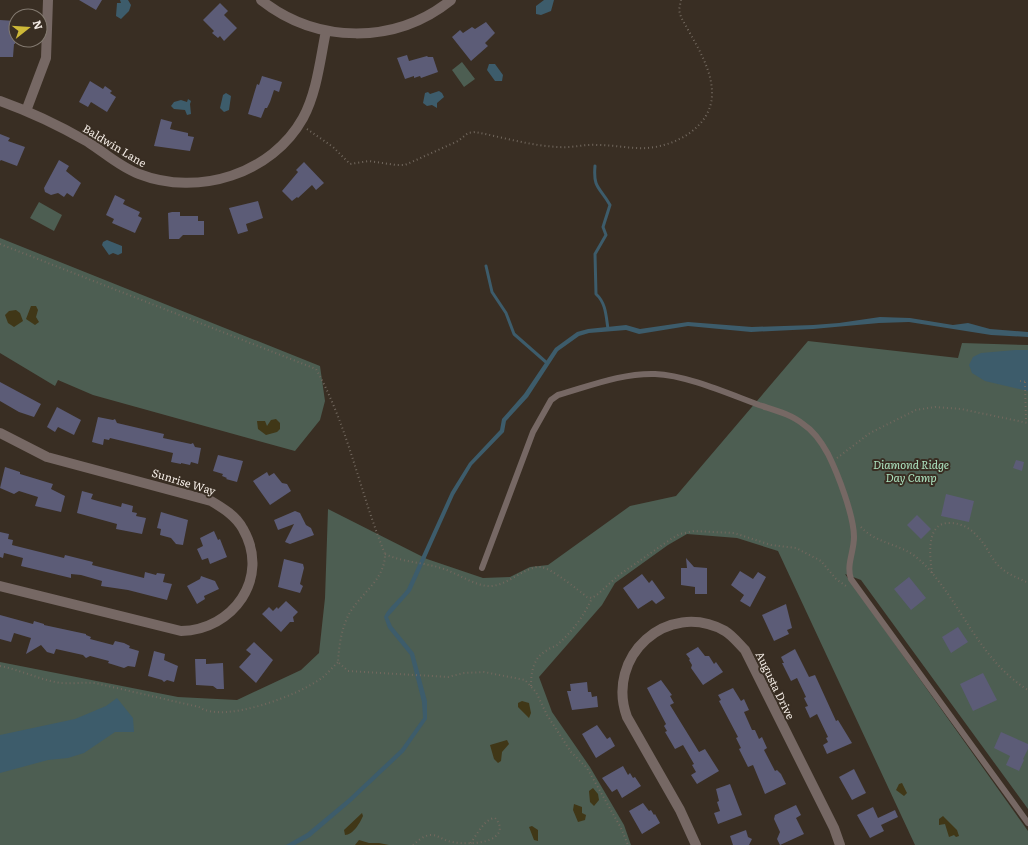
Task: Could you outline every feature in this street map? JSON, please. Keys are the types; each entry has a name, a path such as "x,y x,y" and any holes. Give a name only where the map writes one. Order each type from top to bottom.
{"street":[{"path":"26,111 46,58 48,0"},
{"path":"261,0 294,21 326,31 361,34 385,31 420,19 451,0"},
{"name":"Baldwin Lane","path":"0,101 26,111 77,136 134,172 148,177 177,183 214,180 247,171 268,158 279,148 299,124 313,95 326,31"},
{"name":"Sunrise Way","path":"0,433 47,457 115,474 211,501 226,511 243,528 248,540 252,561 249,581 236,607 218,622 194,631 173,629 0,586"},
{"name":"Augusta Drive","path":"696,845 680,810 627,717 622,693 623,678 627,665 639,645 654,634 666,628 689,623 703,624 726,632 745,650 834,828 840,845"}],"lane":[{"path":"482,568 525,449 551,400 558,395 607,380 644,374 664,375 732,394 782,413 803,424 823,445 832,463 852,520 854,538 849,573 858,589 1028,823"}],"path":[{"path":"299,124 333,147 350,164 369,161 396,165 405,164 458,141 468,133 475,132 557,147 596,145 647,148 663,145 694,130 707,116 711,106 712,94 709,77 681,17 679,10 681,0"},
{"path":"0,244 316,369 325,386 342,428 385,554 383,570 379,578 348,616 339,641 338,662 322,677 294,692 256,708 228,712 206,712 199,708 95,683 57,682 0,666"},
{"path":"832,463 870,433 916,410 935,407 961,409 1027,423 1026,382 1020,381"},
{"path":"852,520 868,534 902,548 917,558 943,587 990,658 1019,684 1028,690"},
{"path":"932,574 930,553 934,531 939,525 954,523 970,529 979,537 1001,569 1028,583"},
{"path":"531,686 531,671 536,660 544,651 555,646 575,626 585,614 592,598 620,575 680,534 694,531 734,533 771,545 796,548 821,561 842,584 858,589"},
{"path":"385,554 408,562 433,566 488,586 508,581 536,567 542,567 587,597 592,598"},
{"path":"338,662 348,671 448,677 464,673 484,672 512,676 525,680 531,686 571,752 587,768 622,828 628,845"},
{"path":"412,845 426,835 432,835 456,843 470,844 486,843 498,834 500,826 495,818 490,819 470,844"}],"green space":[{"path":"462,62 475,79 464,87 452,70"},
{"path":"39,202 62,215 54,231 30,218"},
{"path":"0,238 320,366 325,401 320,420 295,451 93,395 58,380 55,386 0,353"},
{"name":"Diamond Ridge Day Camp","path":"808,341 958,358 962,343 1028,345 1028,809 861,580 845,574 1028,831 1028,845 915,845 778,551 737,538 687,534 668,545 615,583 602,605 539,677 552,712 590,767 624,825 631,845 0,845 0,662 178,697 237,700 301,670 319,653 325,598 328,509 427,559 483,578 510,577 530,567 548,565 630,506 676,496"}],"sand":[{"path":"31,306 36,306 38,310 36,317 39,322 35,325 26,319"},
{"path":"16,310 20,313 23,321 14,327 8,323 5,315 9,311"},
{"path":"276,419 280,423 280,429 277,432 266,435 258,429 257,421 265,421 267,426 271,420"},
{"path":"522,701 529,703 531,713 529,718 518,707 518,703"},
{"path":"507,740 509,744 502,752 501,761 498,763 494,759 490,745"},
{"path":"902,783 907,793 904,796 896,790 899,784"},
{"path":"593,788 598,794 599,800 594,806 590,802 589,791"},
{"path":"574,804 582,807 582,813 586,815 585,820 578,822 573,810"},
{"path":"362,813 363,816 356,828 351,833 345,835 344,830"},
{"path":"943,816 957,830 959,836 956,837 954,835 949,837 945,824 939,825 939,819"},
{"path":"532,826 538,830 538,841 534,840 529,827"},
{"path":"359,840 369,843 389,845 355,845"}],"water":[{"path":"120,0 128,0 131,5 129,11 121,19 116,16 117,3 121,3"},
{"path":"544,0 554,0 551,11 541,15 536,14 536,6"},
{"path":"489,64 495,64 503,75 502,81 495,81 487,70"},
{"path":"439,91 444,97 437,103 437,108 432,105 427,106 423,103 425,93 428,92 430,94"},
{"path":"226,93 231,96 229,110 224,112 220,108 223,95"},
{"path":"188,99 191,101 191,114 187,115 185,110 174,109 171,106 174,102 181,100 187,102"},
{"path":"107,240 122,246 122,253 118,255 113,253 109,255 102,245 103,242"},
{"path":"880,317 910,318 953,325 968,323 990,329 1028,332 1028,337 991,335 909,322 751,332 688,326 639,334 626,330 589,333 579,336 558,351 528,397 506,421 504,432 472,465 454,495 411,591 388,617 392,626 414,653 427,701 427,719 404,752 351,802 310,837 295,845 286,845 307,833 348,799 401,749 423,718 422,702 410,655 388,628 384,617 389,609 407,589 451,492 469,463 500,430 502,419 524,394 555,348 577,332 588,329 626,325 640,329 688,322 752,327 839,323"},
{"path":"1028,350 1028,391 985,381 972,373 969,365 973,357 981,353"},
{"path":"117,698 133,718 134,732 115,732 84,753 68,758 48,760 0,773 0,735 75,719 106,706"}],"building":[{"path":"79,0 102,0 96,10"},
{"path":"220,3 228,11 224,15 237,28 224,41 220,36 218,38 212,33 214,31 203,20"},
{"path":"0,20 8,20 8,48 14,48 13,57 0,57"},
{"path":"486,22 495,33 485,43 488,46 471,61 452,37 460,30 463,33 472,27 475,29"},
{"path":"407,55 409,61 427,56 433,57 438,72 421,78 420,76 414,78 414,76 405,79 397,58"},
{"path":"262,76 282,82 279,92 274,90 270,102 267,108 265,108 261,118 248,114 257,84 259,85"},
{"path":"90,81 103,89 105,86 112,91 110,93 116,97 107,112 91,102 88,107 79,102"},
{"path":"161,119 172,122 170,129 188,133 188,136 194,137 190,151 154,146"},
{"path":"0,134 10,138 8,141 25,147 17,166 1,160 0,161"},
{"path":"59,160 69,166 66,171 81,183 73,197 67,193 64,197 58,193 51,195 45,192 44,188"},
{"path":"304,162 324,183 316,190 312,185 298,198 297,197 292,201 282,191 298,172 296,170"},
{"path":"115,195 125,200 123,204 140,212 138,216 142,218 135,233 112,223 114,219 106,215"},
{"path":"258,201 263,218 246,224 248,231 238,234 229,208"},
{"path":"180,212 180,216 198,216 198,221 204,221 204,235 183,235 179,239 169,239 168,213"},
{"path":"0,382 41,404 34,417 19,412 0,401"},
{"path":"57,407 81,420 74,435 58,427 55,432 47,427"},
{"path":"98,417 113,420 115,419 117,423 164,434 163,438 191,444 193,443 195,447 201,448 198,464 191,462 190,465 171,462 173,453 110,438 109,440 104,439 103,445 92,442"},
{"path":"218,455 243,461 237,482 226,479 227,478 222,476 223,474 213,471"},
{"path":"1016,460 1024,462 1022,471 1013,468"},
{"path":"5,467 20,472 20,474 53,484 51,489 65,496 61,512 35,506 38,497 19,491 14,494 0,488"},
{"path":"267,472 269,476 274,473 282,483 287,484 291,491 270,505 253,481"},
{"path":"82,491 93,494 91,499 121,507 122,503 133,506 132,512 137,513 136,516 146,518 142,534 116,529 117,524 77,513"},
{"path":"946,494 974,501 969,522 941,516"},
{"path":"295,511 300,513 306,525 311,528 314,535 290,544 285,542 294,524 278,530 274,520"},
{"path":"161,512 188,520 183,545 176,544 171,538 160,535 161,529 157,528"},
{"path":"917,515 931,529 921,539 907,525"},
{"path":"214,531 218,540 220,539 227,557 210,564 208,558 202,560 197,549 203,546 200,538"},
{"path":"0,532 9,534 8,539 13,540 12,545 64,558 65,555 93,562 92,565 144,578 145,572 156,575 157,573 165,574 163,582 172,584 167,600 128,590 101,586 102,581 81,575 71,574 71,578 21,566 23,558 4,553 3,558 0,557"},
{"path":"686,558 694,567 707,568 707,594 695,594 695,587 681,585 681,568 687,568"},
{"path":"284,559 303,564 304,568 300,584 303,586 300,593 278,587"},
{"path":"740,571 753,579 758,572 766,577 750,607 740,601 744,595 731,585"},
{"path":"642,574 649,583 652,580 665,598 656,604 652,600 638,609 623,588"},
{"path":"201,576 215,581 219,589 204,596 205,599 197,604 187,586 200,579"},
{"path":"909,577 926,598 911,610 894,589"},
{"path":"286,601 298,612 293,617 294,622 290,622 281,632 262,614 269,607 273,611 277,607 278,609"},
{"path":"786,604 792,628 787,630 789,634 774,641 762,615"},
{"path":"0,615 33,624 34,621 44,625 86,634 91,637 90,639 113,645 115,641 124,643 130,646 129,648 139,651 135,667 128,666 124,668 108,663 109,661 90,656 86,658 83,655 56,649 54,654 47,652 41,645 26,654 31,638 14,633 11,642 0,639"},
{"path":"958,627 968,642 951,653 942,637"},
{"path":"254,642 273,660 256,683 239,667 251,654 246,650"},
{"path":"698,647 705,656 709,656 714,664 716,662 723,672 703,685 691,668 692,665 689,660 690,659 686,654"},
{"path":"795,649 809,677 815,675 836,721 838,720 852,743 827,754 823,745 828,742 826,738 828,737 817,714 810,718 805,707 808,706 804,698 806,697 797,678 791,681 782,663 784,663 781,657"},
{"path":"154,651 165,654 164,660 178,666 174,682 167,680 164,682 148,676"},
{"path":"195,659 206,659 206,664 223,663 224,689 217,689 213,686 196,685"},
{"path":"983,673 997,700 973,711 960,684"},
{"path":"661,680 672,695 670,696 674,703 670,705 699,752 705,749 719,771 697,784 691,775 696,772 692,765 694,764 683,745 675,749 665,732 667,731 664,726 666,724 647,688"},
{"path":"587,682 588,692 591,692 592,697 597,696 598,707 572,710 567,691 571,691 570,684"},
{"path":"733,688 741,701 744,699 749,710 744,712 752,730 755,730 759,739 762,737 767,748 764,750 775,771 777,770 781,774 786,784 765,794 753,765 748,767 739,749 741,748 736,738 738,737 719,701 721,700 718,695"},
{"path":"597,725 607,739 610,737 615,746 596,758 582,734"},
{"path":"1001,732 1028,744 1028,749 1019,771 1006,765 1010,756 994,748"},
{"path":"623,766 628,775 630,773 633,778 635,777 641,786 622,798 617,789 612,792 602,778"},
{"path":"854,769 866,793 852,800 839,777"},
{"path":"730,784 742,815 718,824 714,813 720,811 717,802 719,801 716,789"},
{"path":"643,803 649,811 651,810 654,815 655,814 660,823 642,834 629,811"},
{"path":"796,805 801,815 796,818 804,834 780,845 777,839 780,832 774,819 775,815"},
{"path":"873,807 878,818 895,810 898,817 881,825 884,831 870,838 857,815"},
{"path":"746,830 748,837 752,839 749,845 733,845 730,836"}],"waterway":[{"path":"595,166 596,184 610,205 603,227 606,235 595,254 596,294 604,306 608,329"},
{"path":"486,266 492,292 506,313 514,334 547,363"}]}
